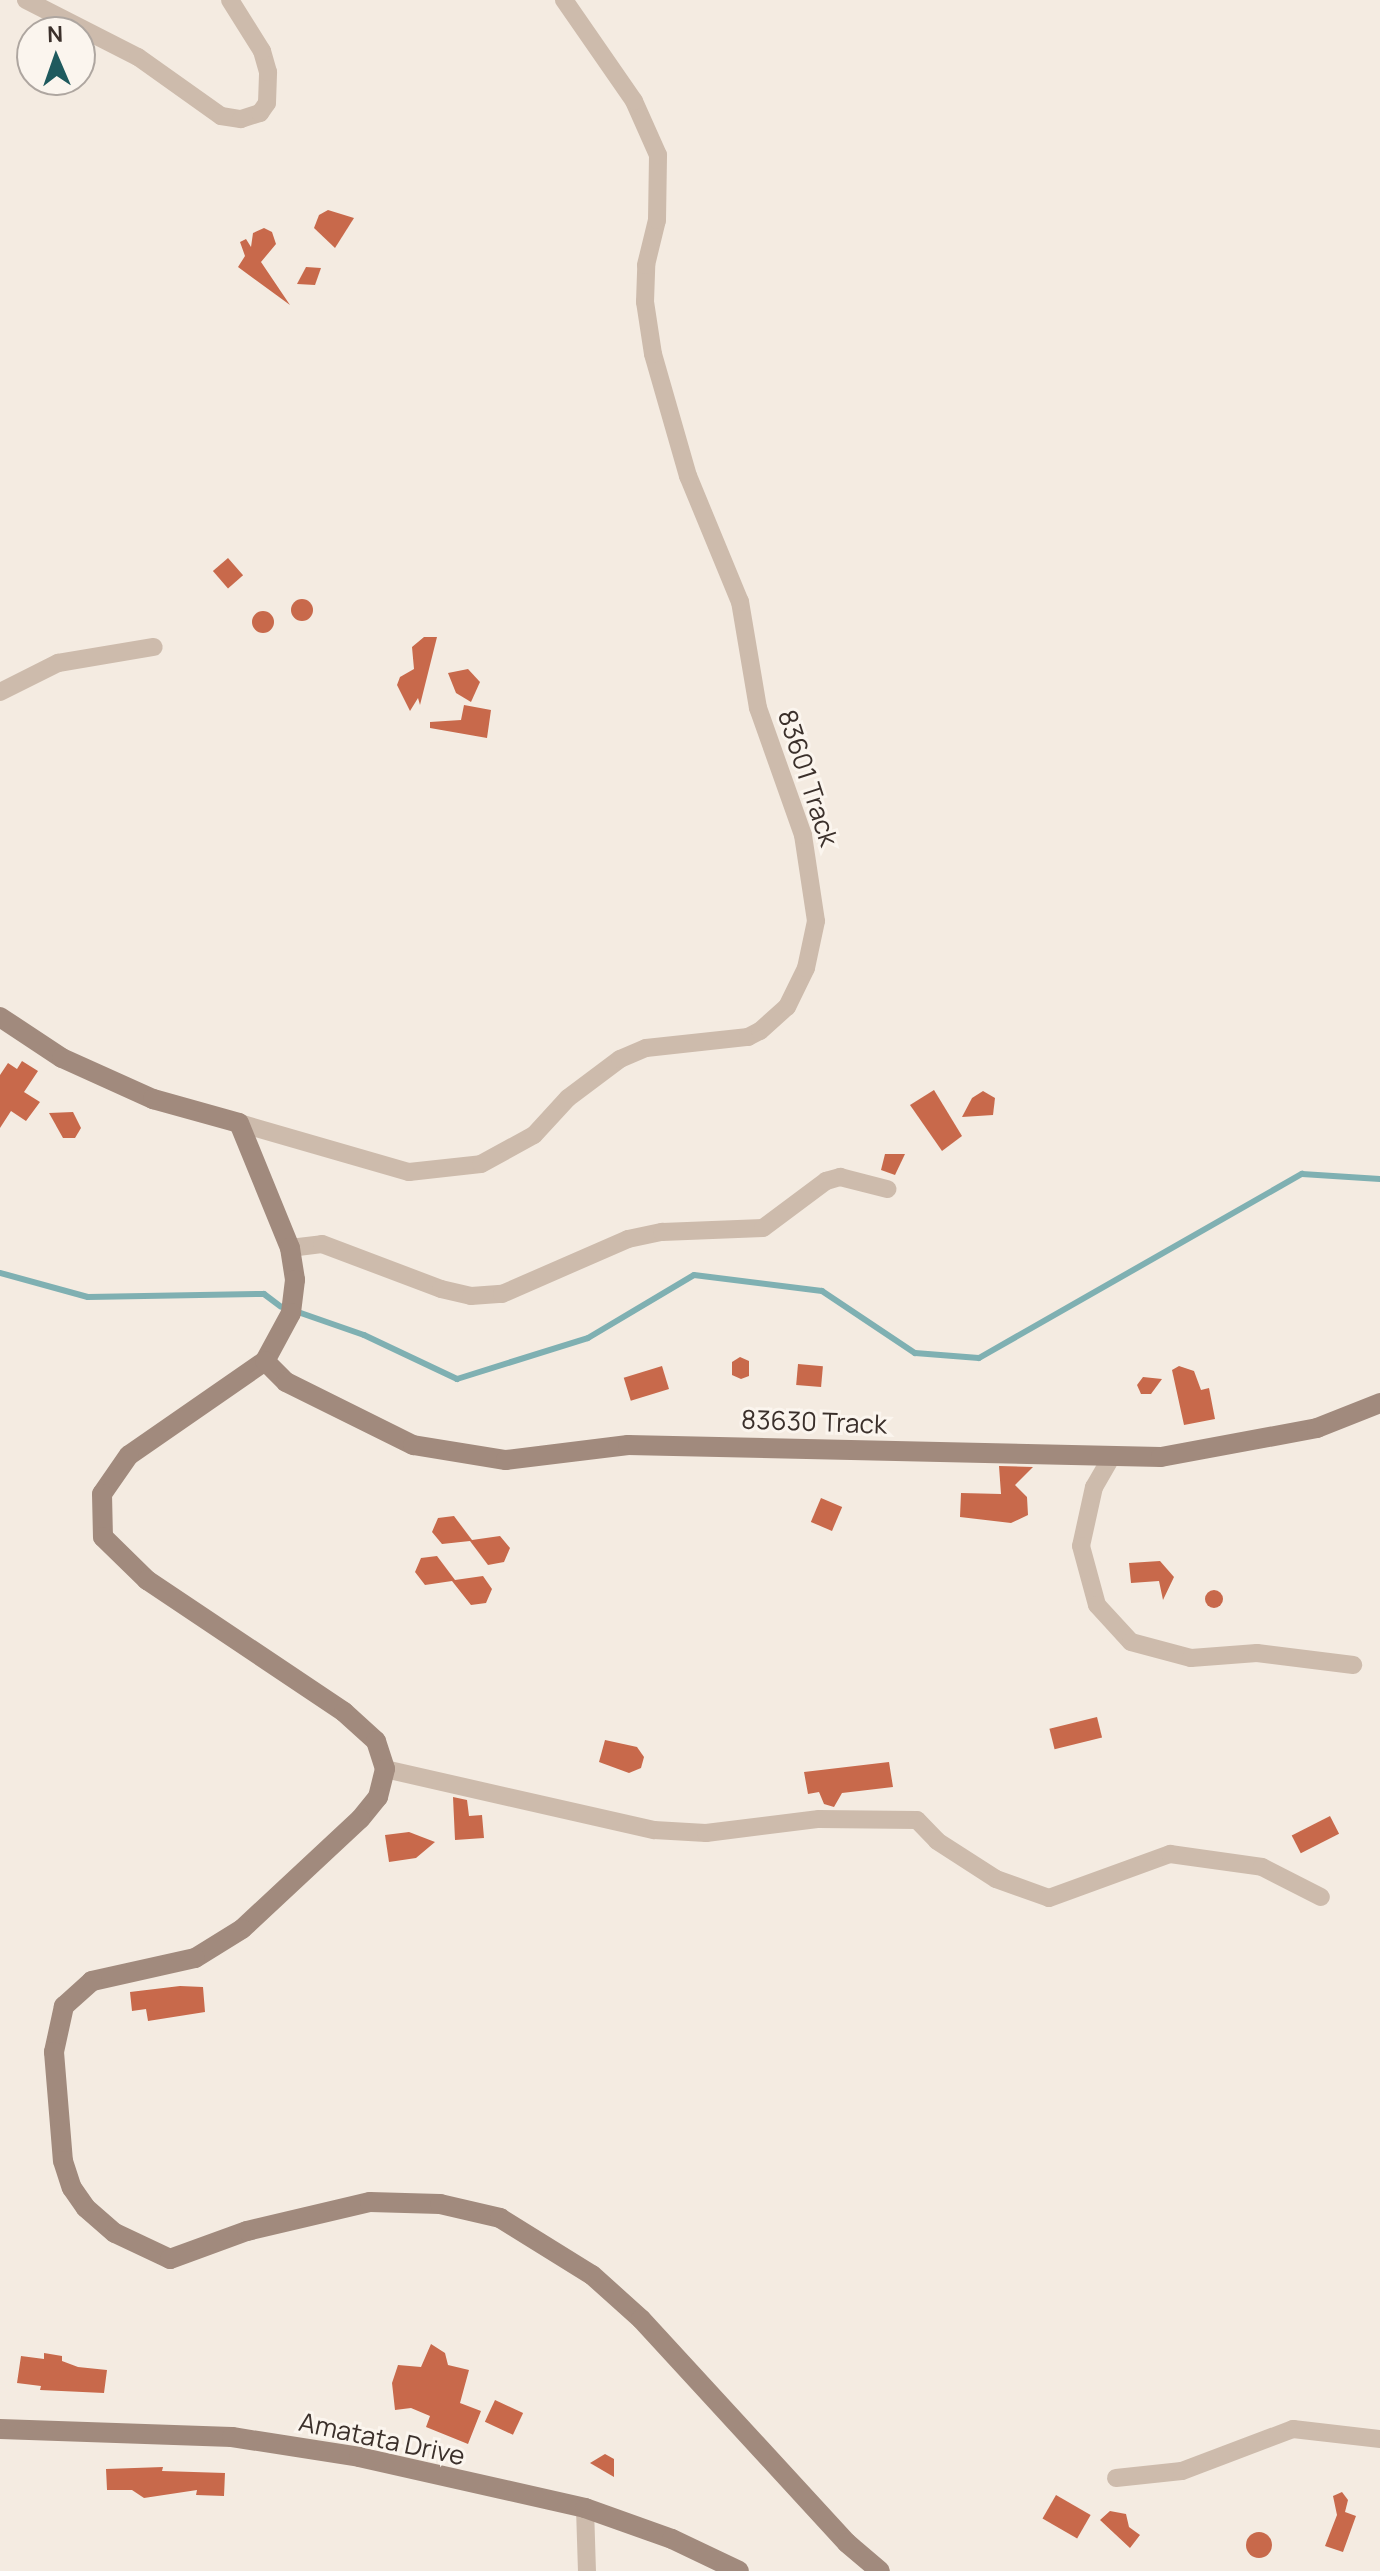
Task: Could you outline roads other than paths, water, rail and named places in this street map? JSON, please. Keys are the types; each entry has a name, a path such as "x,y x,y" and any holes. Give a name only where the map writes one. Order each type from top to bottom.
{"street":[{"path":"26,0 138,57 221,116 241,119 260,113 267,103 268,72 262,51 230,0"},
{"name":"83601 Track","path":"239,1123 409,1172 481,1164 534,1135 568,1098 620,1059 646,1048 748,1037 760,1031 787,1007 806,968 816,921 803,835 758,708 740,602 688,476 653,354 645,302 646,265 657,220 658,155 634,101 564,0"},
{"path":"0,692 58,663 154,647"},
{"path":"0,1017 62,1058 153,1099 239,1123 290,1248 295,1280 291,1313 265,1361 129,1455 102,1494 103,1537 147,1580 344,1712 376,1741 385,1769 378,1797 360,1819 231,1937 195,1958 92,1981 64,2006 54,2052 63,2161 72,2188 86,2208 115,2233 170,2259 247,2231 370,2202 440,2204 500,2218 592,2275 641,2319 847,2543 880,2571"},
{"path":"290,1248 322,1244 441,1289 471,1296 502,1294 628,1239 662,1232 763,1228 826,1181 840,1177 887,1189"},
{"name":"83630 Track","path":"265,1361 286,1382 368,1427 453,1454 506,1460 657,1445 1161,1457 1317,1428 1380,1403"},
{"path":"1112,1456 1094,1487 1081,1546 1097,1605 1131,1642 1191,1658 1257,1653 1353,1665"},
{"path":"385,1769 654,1830 706,1833 819,1819 917,1820 937,1841 996,1879 1049,1898 1170,1854 1262,1867 1321,1897"},
{"name":"Amatata Drive","path":"0,2429 232,2437 359,2457 585,2508 672,2539 739,2571"},
{"path":"1116,2478 1182,2471 1293,2429 1380,2439"},
{"path":"585,2508 587,2571"}],"waterway":[{"path":"295,1311 364,1335 457,1379 588,1338 694,1275 822,1291 915,1353 979,1358 1302,1174 1380,1179"},
{"path":"0,1273 88,1297 264,1294 281,1307"}]}
